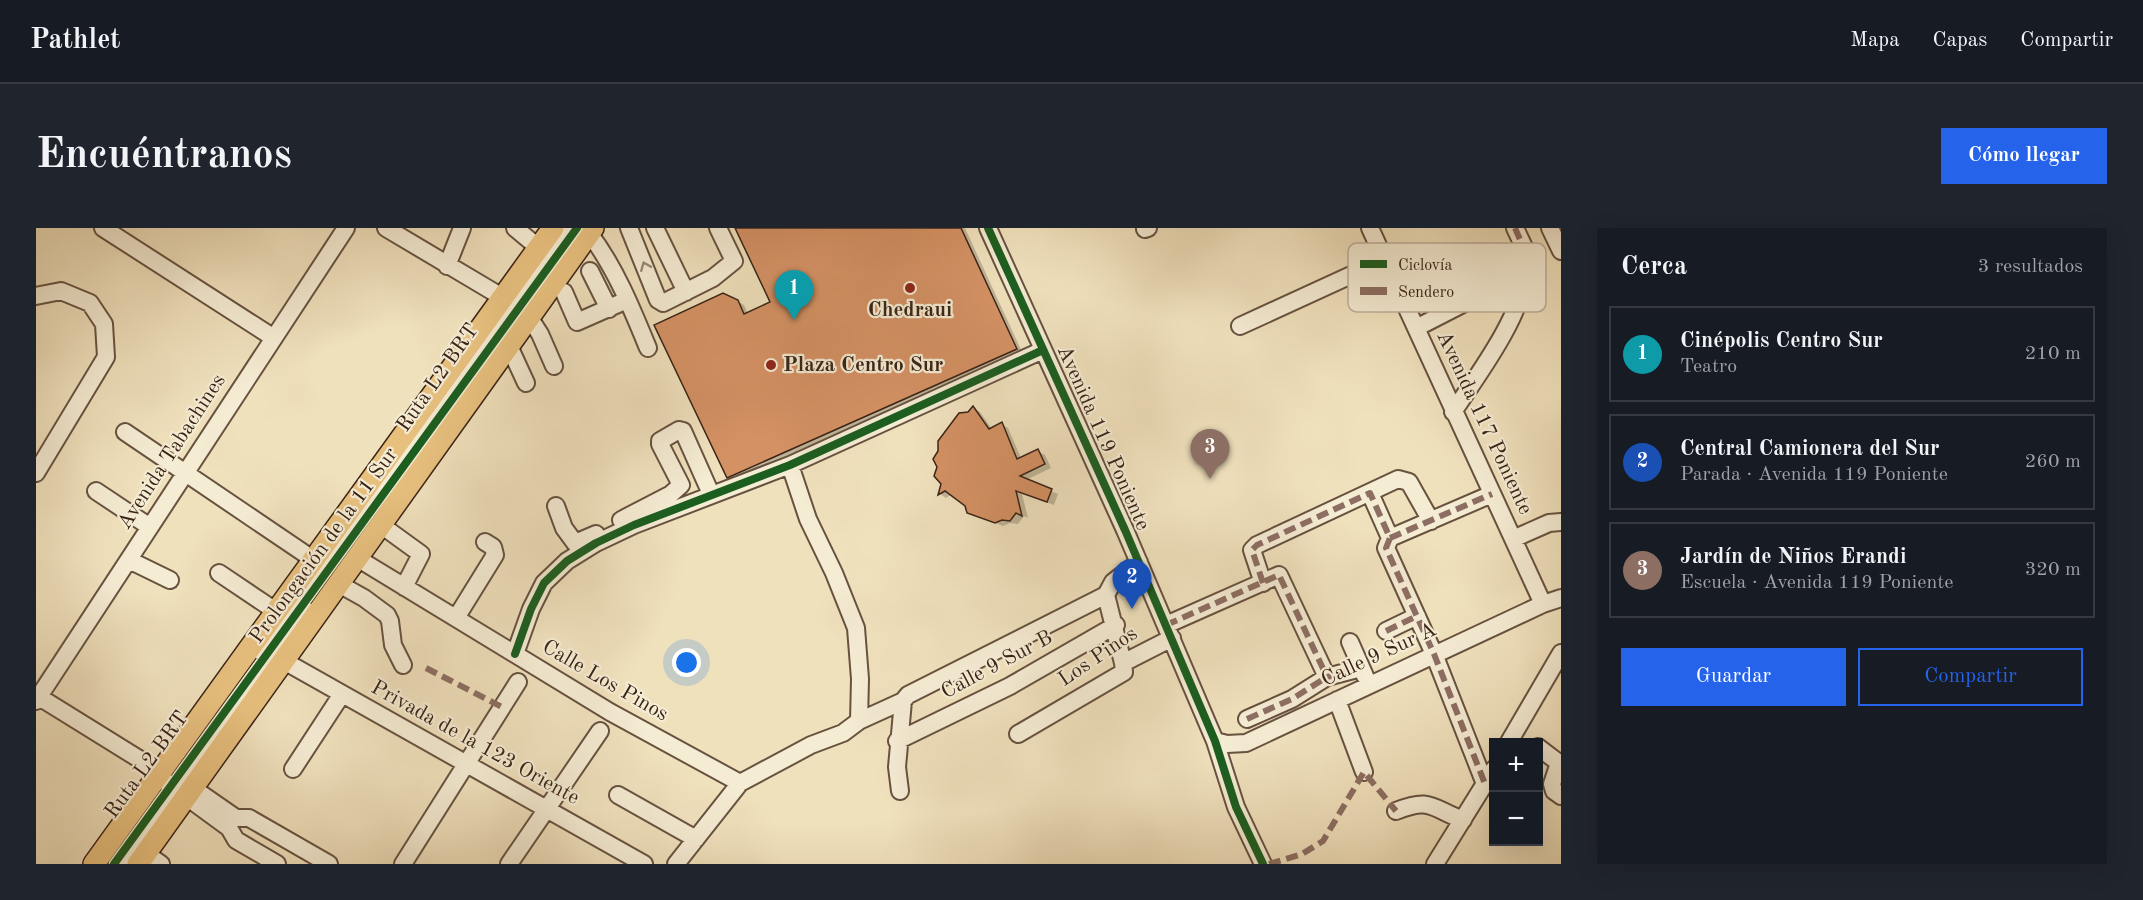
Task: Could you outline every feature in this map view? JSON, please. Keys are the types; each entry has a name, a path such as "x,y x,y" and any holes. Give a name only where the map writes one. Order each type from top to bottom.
{"main road":[{"name":"Prolongación de la 11 Sur","path":"94,864 284,661 381,525 502,297 553,228"},
{"name":"Prolongación de la 11 Sur","path":"148,860 172,780 277,612 314,560 433,426 509,346 588,230"}],"street":[{"path":"103,228 274,338"},
{"name":"Avenida Tabachines","path":"37,698 346,228"},
{"path":"386,228 502,297"},
{"path":"447,266 462,228"},
{"path":"515,228 538,248"},
{"name":"Ruta L2 BRT","path":"433,426 567,228"},
{"path":"629,228 658,300 668,302 713,278 734,261 718,228"},
{"path":"655,228 686,292"},
{"name":"Avenida 119 Poniente","path":"988,228 1139,562 1215,741 1236,807 1263,864"},
{"name":"Avenida 117 Poniente","path":"1370,228 1377,243"},
{"path":"1515,228 1520,243"},
{"path":"1550,228 1561,251"},
{"path":"588,230 602,250 648,348"},
{"name":"Ruta L2 BRT","path":"103,864 172,780 433,426 588,230"},
{"path":"590,271 609,309"},
{"path":"1240,326 1348,276"},
{"path":"36,296 61,291 90,303 104,324 106,357 36,473"},
{"path":"564,292 577,322 627,300"},
{"name":"Avenida 117 Poniente","path":"1408,312 1543,604"},
{"path":"1416,328 1447,312"},
{"path":"1453,412 1484,366 1513,312"},
{"path":"529,317 540,334 554,366"},
{"path":"509,346 526,383"},
{"path":"515,654 531,609 544,583 567,561 634,525 790,465 1043,350"},
{"path":"556,506 564,528 574,543 585,541 671,494 681,485 660,441 681,430 711,494"},
{"path":"125,432 314,560"},
{"path":"790,465 808,519 834,573 856,628 860,680 859,721"},
{"path":"1263,583 1252,550 1257,545 1404,479 1409,482 1431,520"},
{"path":"96,491 150,527"},
{"path":"1370,493 1390,538"},
{"path":"1485,784 1434,654 1386,548 1390,538 1492,494"},
{"path":"1513,539 1549,523 1561,522"},
{"path":"381,525 421,554 404,587"},
{"path":"456,618 495,555 493,547 486,542"},
{"name":"Calle Los Pinos","path":"357,558 610,711 740,783"},
{"path":"129,560 170,580"},
{"path":"676,864 740,783 812,745 843,733 859,721 903,701 908,695 1106,595 1113,582 1139,562"},
{"path":"219,573 277,612"},
{"name":"Los Pinos","path":"1018,734 1124,672 1123,663 1169,632 1279,575 1327,677"},
{"path":"339,584 364,598 387,615 393,645 403,665"},
{"path":"1106,595 1116,625 1123,663"},
{"name":"Calle 9 Sur A","path":"1215,741 1227,744 1246,743 1434,654 1561,598"},
{"path":"1386,631 1417,616"},
{"name":"Calle 9 Sur B","path":"897,741 1010,686 1116,625"},
{"path":"1350,642 1369,685"},
{"name":"Privada de la 123 Oriente","path":"284,661 644,864"},
{"path":"1512,738 1560,661"},
{"path":"1247,719 1292,699 1327,677 1361,668"},
{"path":"403,864 518,682"},
{"path":"292,769 342,694"},
{"path":"37,698 172,780 232,823 236,840 277,864"},
{"path":"1337,700 1364,772"},
{"path":"900,791 897,741 903,701"},
{"path":"509,864 600,731"},
{"path":"1543,750 1559,763 1552,784 1554,791 1561,795"},
{"path":"1437,863 1489,777"},
{"name":"Ruta L2 BRT","path":"121,864 172,780"},
{"path":"618,795 696,839"},
{"path":"1396,811 1416,803 1426,803 1463,820"},
{"path":"232,823 249,818 329,864"}],"building":[{"path":"735,228 961,228 1017,349 727,478 654,325 723,293 738,300 744,314 770,302"},
{"path":"973,406 989,429 1002,422 1017,459 1038,449 1045,464 1020,476 1052,489 1047,502 1016,491 1022,516 1016,513 1010,521 1002,520 995,523 967,513 965,506 945,491 938,495 941,484 934,476 937,467 933,459 938,451 938,441 959,413 968,412"}],"marked path":[{"path":"1515,228 1522,243"},
{"path":"1263,583 1252,550 1257,545 1370,493 1390,538 1386,548 1434,654 1485,784"},
{"path":"1390,538 1492,494"},
{"path":"1166,625 1279,575 1327,677"},
{"path":"1386,631 1417,616"},
{"path":"426,668 502,707"},
{"path":"1247,719 1292,699 1327,677 1361,668"},
{"path":"1269,864 1302,854 1323,841 1364,772 1396,811"}],"cycle path":[{"path":"114,864 577,228"},
{"path":"988,228 1125,530 1215,741 1236,807 1263,864"},
{"path":"515,654 531,609 544,583 567,561 596,543 634,525 790,465 1043,350"}],"place":[{"name":"Chedraui","path":"910,288"},
{"name":"Cinépolis Centro Sur","path":"794,320"},
{"name":"Plaza Centro Sur","path":"771,365"},
{"name":"Jardín de Niños Erandi","path":"1210,479"},
{"name":"Central Camionera del Sur","path":"1132,609"}]}
